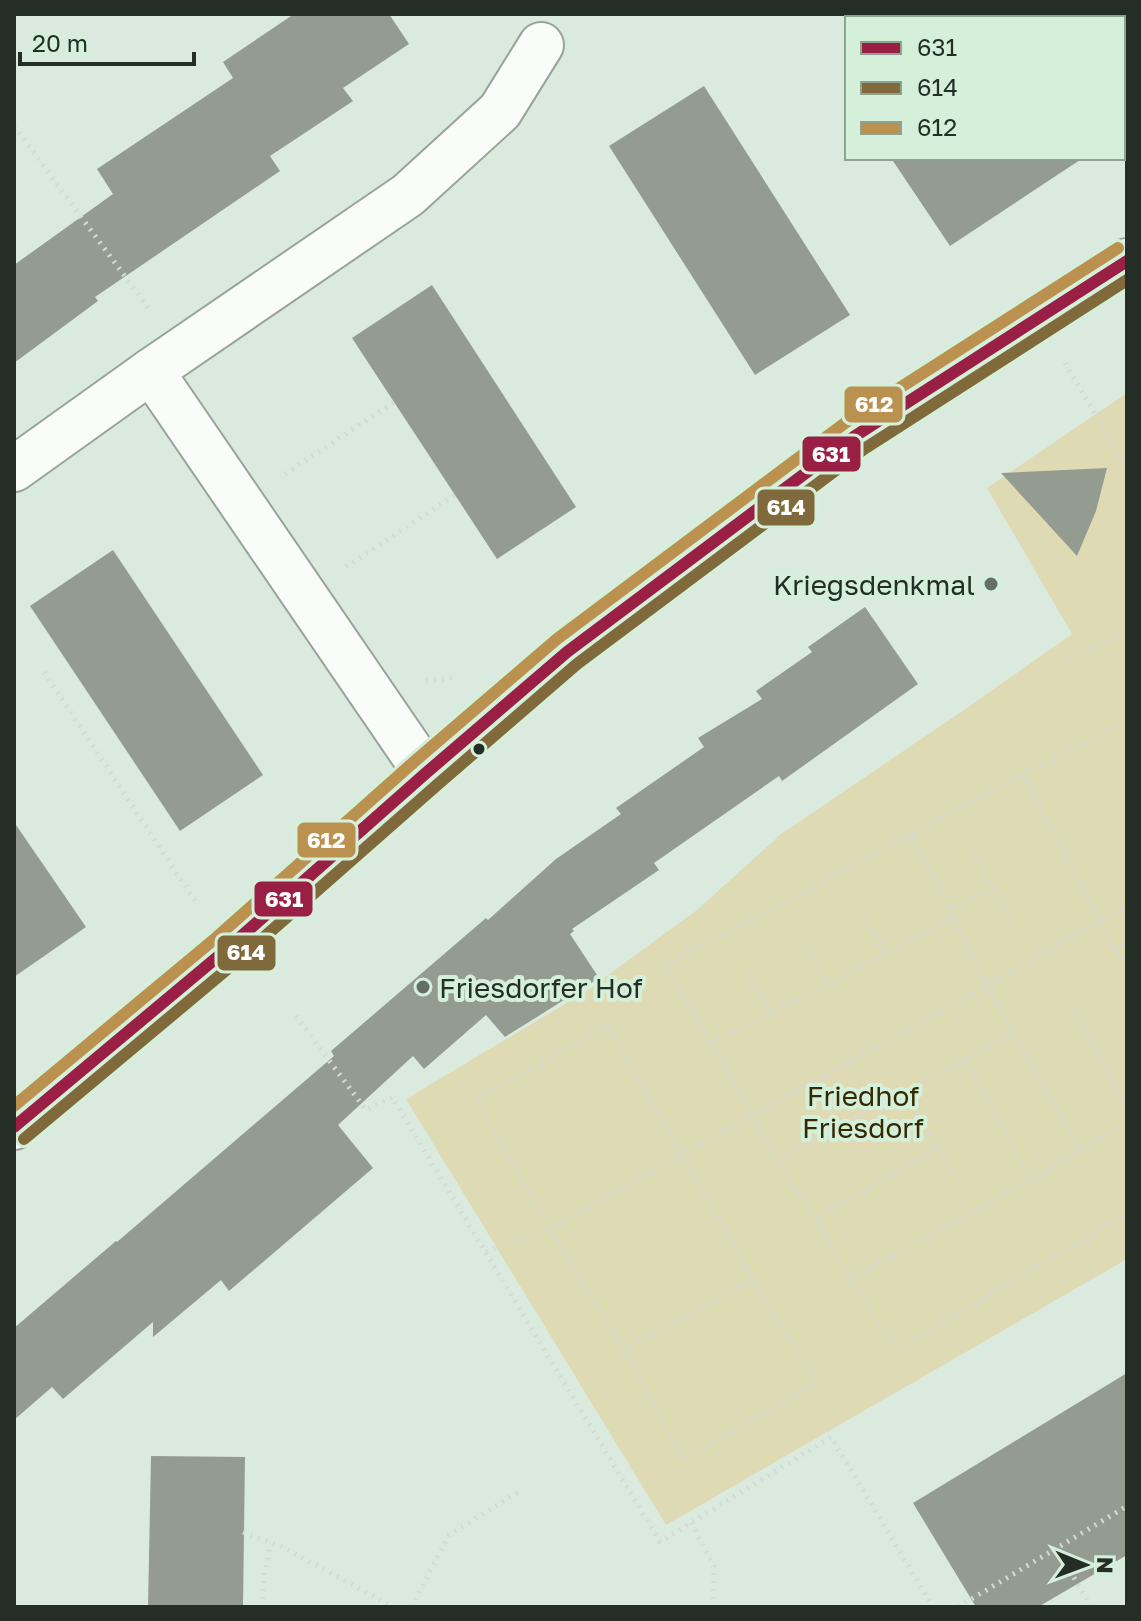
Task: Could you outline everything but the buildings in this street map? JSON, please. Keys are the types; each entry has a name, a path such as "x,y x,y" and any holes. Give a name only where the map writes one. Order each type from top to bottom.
{"street":[{"path":"14,469 408,195 500,111 541,45"},
{"path":"14,1127 227,949 567,652 855,436 1127,261"},
{"path":"165,362 241,502 426,773"}],"path":[{"path":"14,126 136,291 165,362"},
{"path":"1039,318 1127,469"},
{"path":"241,502 394,402"},
{"path":"304,594 455,495"},
{"path":"1067,659 1127,632"},
{"path":"44,672 227,949"},
{"path":"1127,721 665,966 777,1160 897,1350 1127,1213"},
{"path":"1023,774 1127,973"},
{"path":"911,834 987,985 1080,1152"},
{"path":"973,852 1012,925"},
{"path":"950,909 994,888"},
{"path":"486,1252 549,1229 1127,906"},
{"path":"863,915 886,952"},
{"path":"711,1043 954,917"},
{"path":"1115,950 1127,945"},
{"path":"808,948 828,984"},
{"path":"747,974 771,1012"},
{"path":"1074,1010 1127,1107"},
{"path":"296,1016 366,1110 392,1097 660,1542 831,1437 933,1607"},
{"path":"608,1025 753,1280 816,1383 683,1460 624,1350 549,1229 476,1099 608,1025"},
{"path":"777,1160 1013,1033"},
{"path":"965,1060 1031,1180"},
{"path":"905,1092 953,1175"},
{"path":"850,1278 1031,1180 1127,1122"},
{"path":"816,1218 938,1148"},
{"path":"624,1350 753,1280"},
{"path":"411,1607 449,1535 521,1490"},
{"path":"958,1607 1127,1506"},
{"path":"691,1523 714,1566 713,1607"},
{"path":"243,1532 282,1547 394,1607"},
{"path":"262,1607 264,1575 271,1544"},
{"path":"1057,1548 1091,1607"}],"green space":[{"name":"Friedhof Friesdorf","path":"1127,393 1127,1259 666,1525 406,1099 585,992 697,910 781,834 1072,634 987,488"}],"transit line":[{"name":"612","path":"14,1106 217,937 557,639 845,423 1118,248"},
{"name":"631","path":"14,1127 227,949 567,652 855,436 1127,261"},
{"name":"614","path":"24,1139 237,961 577,664 864,449 1127,280"}],"place":[{"name":"Kriegsdenkmal","path":"991,584"},
{"name":"Friesdorfer Hof","path":"423,987"}]}
